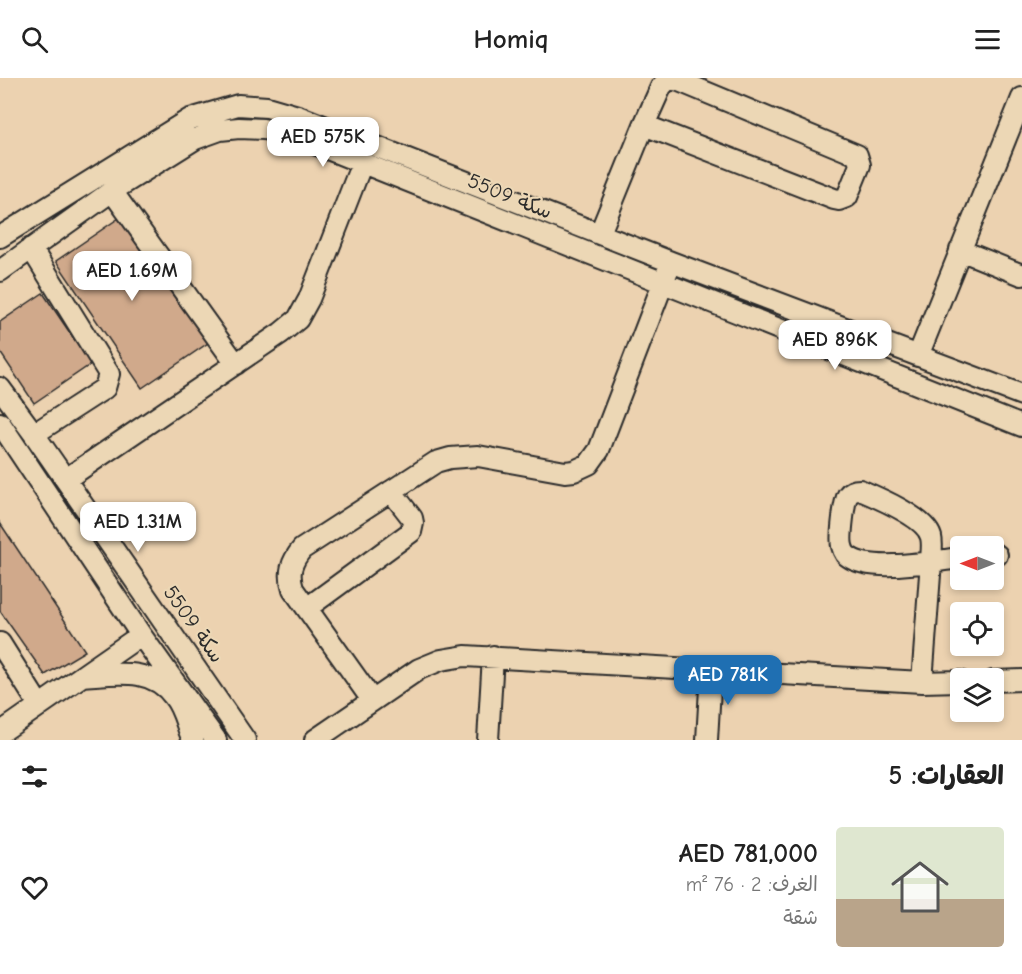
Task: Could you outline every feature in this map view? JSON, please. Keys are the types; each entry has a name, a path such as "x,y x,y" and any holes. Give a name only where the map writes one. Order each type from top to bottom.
{"street":[{"path":"600,234 644,125 663,82 674,79 852,152 860,160 860,165 847,197 839,200 644,125"},
{"path":"918,356 1022,98"},
{"name":"سكة 5509","path":"0,237 190,119 238,105 267,107 298,116 671,262 1022,395"},
{"name":"سكة 5509","path":"0,271 112,191 195,139 220,130 262,129 290,134 1022,426"},
{"path":"66,479 290,326 304,310 362,163"},
{"path":"112,191 236,364"},
{"path":"31,248 109,374 105,388 34,434"},
{"path":"960,250 1022,275"},
{"path":"372,700 293,589 290,581 292,564 296,556 302,549 436,462 464,456 478,456 565,472 582,469 589,464 599,450 671,262"},
{"name":"سكة 5509","path":"0,388 66,479 245,740"},
{"path":"0,423 141,634 187,708 193,740"},
{"path":"922,682 931,561 931,538 922,523 860,490 855,490 848,495 841,540 843,549 849,557 882,565 931,561 950,559"},
{"path":"307,608 411,532 412,518 391,491"},
{"path":"0,733 141,634"},
{"path":"0,644 39,705"},
{"path":"315,740 419,669 441,660 465,656 922,682 950,681"},
{"path":"488,740 493,656"},
{"path":"707,740 711,671"},
{"path":"82,676 132,673 148,676 163,685 216,740"},
{"path":"1004,681 1022,680"}],"building":[{"path":"122,216 208,343 142,388 56,261"},
{"path":"43,293 91,364 34,403 0,352 0,322"},
{"path":"0,523 85,651 45,675 0,611"}]}
